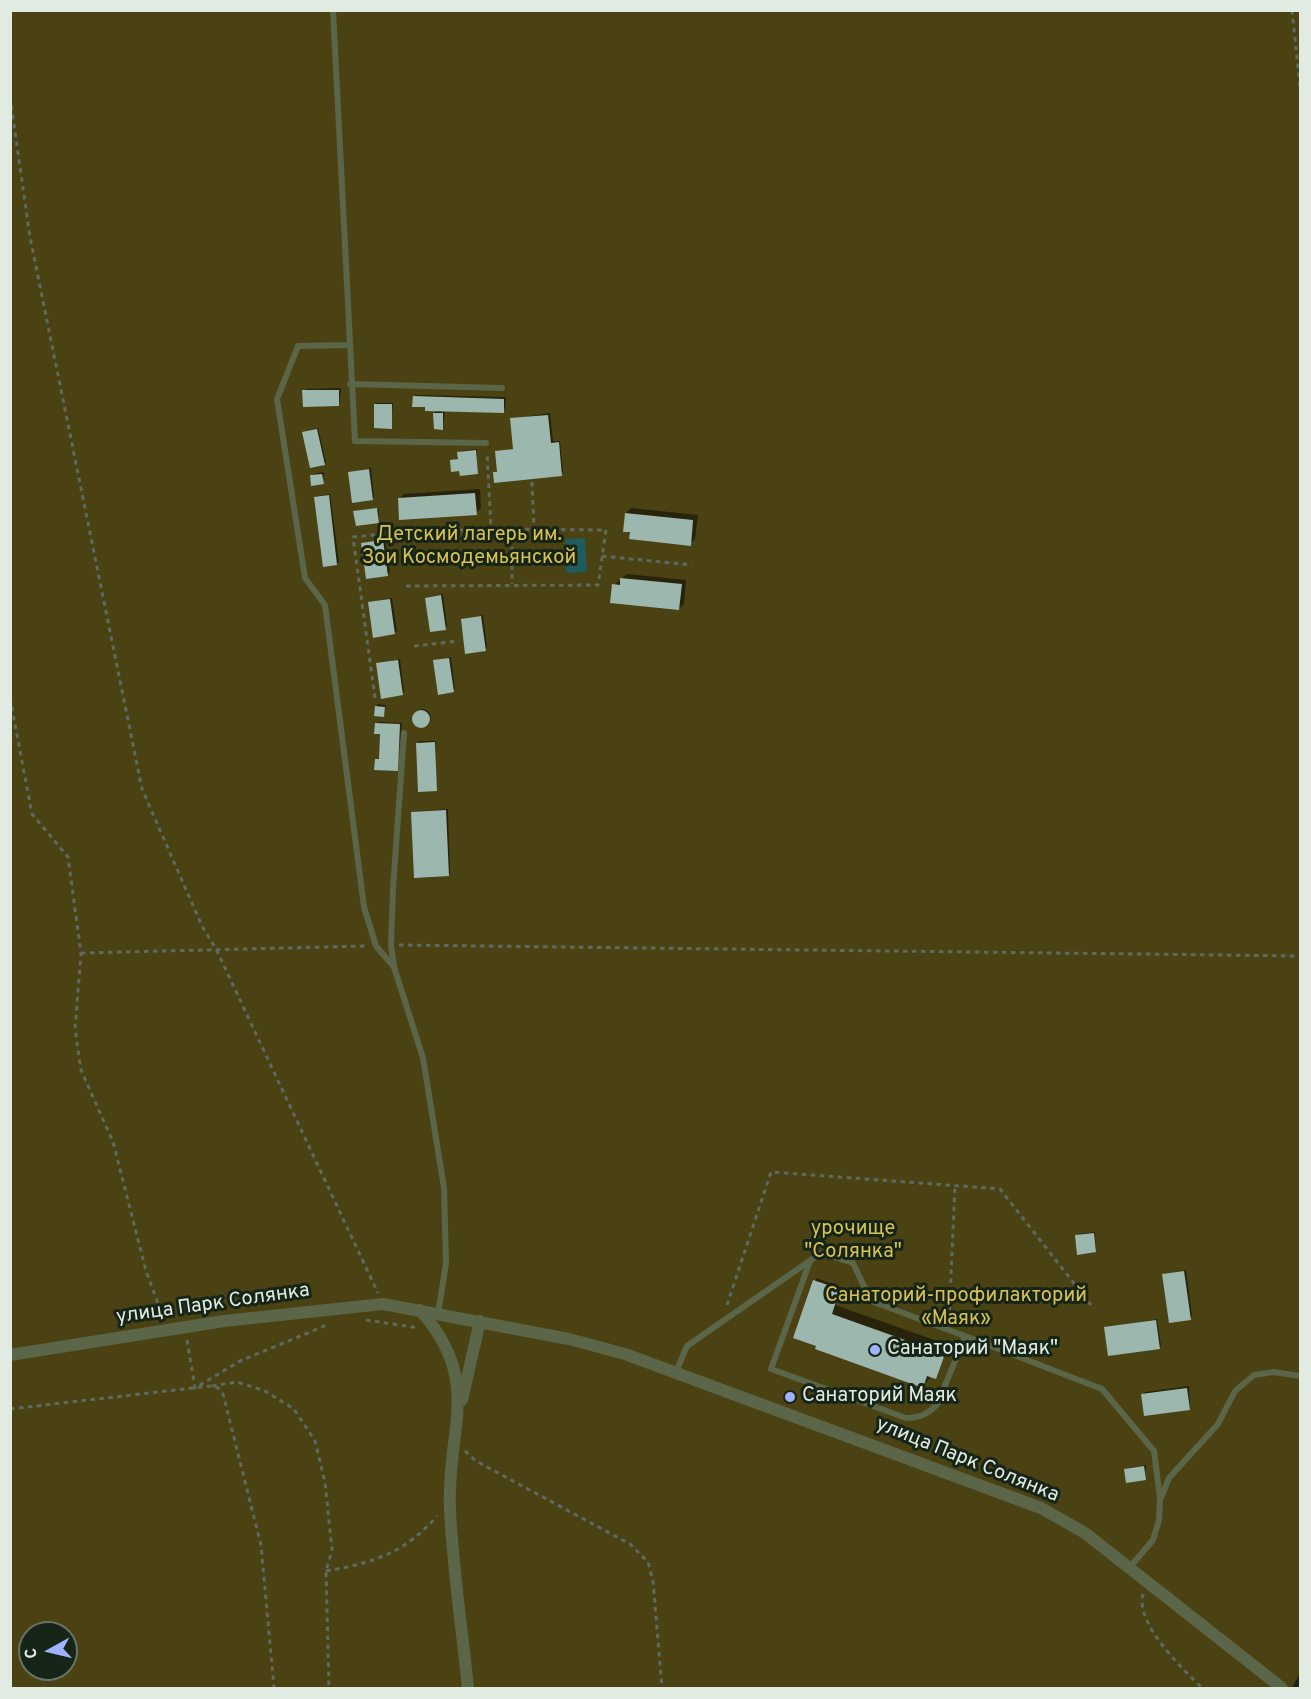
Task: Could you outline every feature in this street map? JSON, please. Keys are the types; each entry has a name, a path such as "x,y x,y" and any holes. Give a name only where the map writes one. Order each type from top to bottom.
{"street":[{"name":"улица Парк Солянка","path":"10,1354 184,1327 383,1304 569,1339 625,1354 676,1372 1041,1508 1085,1533 1282,1689"},
{"path":"420,1310 439,1331 450,1355 456,1379 459,1410"},
{"path":"468,1689 452,1549 450,1500 459,1410 480,1322"}],"lane":[{"path":"333,10 348,345 355,441 486,444"},
{"path":"348,345 298,346 277,399 305,578 325,605 364,907 376,946 394,967"},
{"path":"350,384 502,388"},
{"path":"404,733 391,945 394,967 423,1058 444,1188 446,1263 438,1314"},
{"path":"676,1372 687,1346 821,1253 853,1263 872,1301 1102,1389 1154,1451 1160,1500 1159,1520 1153,1540 1130,1568"},
{"path":"810,1261 771,1369 906,1418 915,1418 931,1411 938,1403 965,1336"},
{"path":"1160,1500 1176,1469 1218,1424 1235,1391 1247,1380 1254,1375 1274,1371 1300,1376"}],"path":[{"path":"1292,10 1300,86"},
{"path":"10,97 30,237 142,789 202,927 216,949 383,1304"},
{"path":"486,444 491,529"},
{"path":"532,482 534,529"},
{"path":"375,698 354,537 491,529 606,530 598,585 406,586"},
{"path":"512,529 512,584"},
{"path":"602,556 692,564"},
{"path":"414,646 459,641"},
{"path":"10,698 32,814 68,857 81,953 75,1029 81,1070 113,1142 146,1271 167,1330"},
{"path":"391,945 1300,956"},
{"path":"81,953 376,946"},
{"path":"722,1320 771,1172 1000,1189 1091,1305"},
{"path":"948,1329 955,1185"},
{"path":"365,1320 439,1331"},
{"path":"184,1327 195,1388 240,1361 312,1329 336,1322"},
{"path":"10,1409 237,1383 265,1391 294,1409 315,1441 325,1482 332,1550 326,1571 329,1689"},
{"path":"210,1386 218,1388 223,1394 261,1545 274,1689"},
{"path":"454,1442 476,1461 630,1544 648,1562 653,1581 662,1689"},
{"path":"326,1571 377,1561 401,1548 428,1526 450,1500"},
{"path":"1147,1581 1141,1603 1149,1626 1176,1662 1202,1689"}],"green space":[{"name":"урочище \"Солянка\"","path":"11,11 1300,11 1300,1673 1292,1688 11,1688"}],"water":[{"path":"585,538 587,572 566,573 565,539"}],"building":[{"path":"302,390 339,390 339,406 303,407"},
{"path":"413,396 504,399 504,413 425,411 425,407 412,407"},
{"path":"374,404 392,404 392,429 374,428"},
{"path":"433,413 443,413 443,430 434,429"},
{"path":"548,415 551,443 559,442 562,476 494,483 493,472 497,472 495,451 513,449 510,418"},
{"path":"317,429 325,465 310,468 302,432"},
{"path":"476,450 478,474 460,476 459,471 451,472 450,460 458,459 457,452"},
{"path":"369,469 373,500 352,503 348,472"},
{"path":"322,474 324,484 311,486 310,475"},
{"path":"475,493 477,515 399,520 398,498"},
{"path":"329,495 337,565 323,567 314,497"},
{"path":"377,508 379,523 356,526 353,511"},
{"path":"625,513 693,520 691,546 629,539 630,532 623,532"},
{"path":"383,540 388,576 366,579 361,543"},
{"path":"620,578 682,584 679,610 610,603 612,584 620,585"},
{"path":"441,595 446,630 430,632 425,598"},
{"path":"390,599 395,634 373,638 368,602"},
{"path":"481,616 486,651 465,654 461,619"},
{"path":"449,658 454,692 438,695 433,660"},
{"path":"398,660 403,695 381,699 376,663"},
{"path":"375,706 385,707 384,717 374,716"},
{"path":"417,710 425,710 430,715 428,726 417,728 412,723 412,715"},
{"path":"375,723 400,724 398,771 374,770 375,759 379,759 380,734 374,734"},
{"path":"435,742 437,791 418,792 416,743"},
{"path":"446,810 449,876 414,878 411,812"},
{"path":"1094,1233 1096,1252 1077,1255 1075,1235"},
{"path":"1184,1271 1191,1320 1169,1323 1162,1274"},
{"name":"Санаторий \"Маяк\"","path":"813,1280 840,1289 832,1314 936,1351 935,1354 944,1357 936,1379 927,1376 923,1388 815,1349 816,1346 793,1338"},
{"path":"1156,1320 1160,1349 1108,1356 1104,1327"},
{"path":"1187,1388 1190,1410 1144,1416 1141,1394"},
{"path":"1144,1466 1146,1480 1126,1483 1124,1469"}],"place":[{"name":"Санаторий \"Маяк\"","path":"875,1350"},
{"name":"Санаторий Маяк","path":"790,1397"}],"park label":[{"name":"Детский лагерь им. Зои Космодемьянской","path":"469,548"},
{"name":"Санаторий-профилакторий «Маяк»","path":"956,1308"}]}
